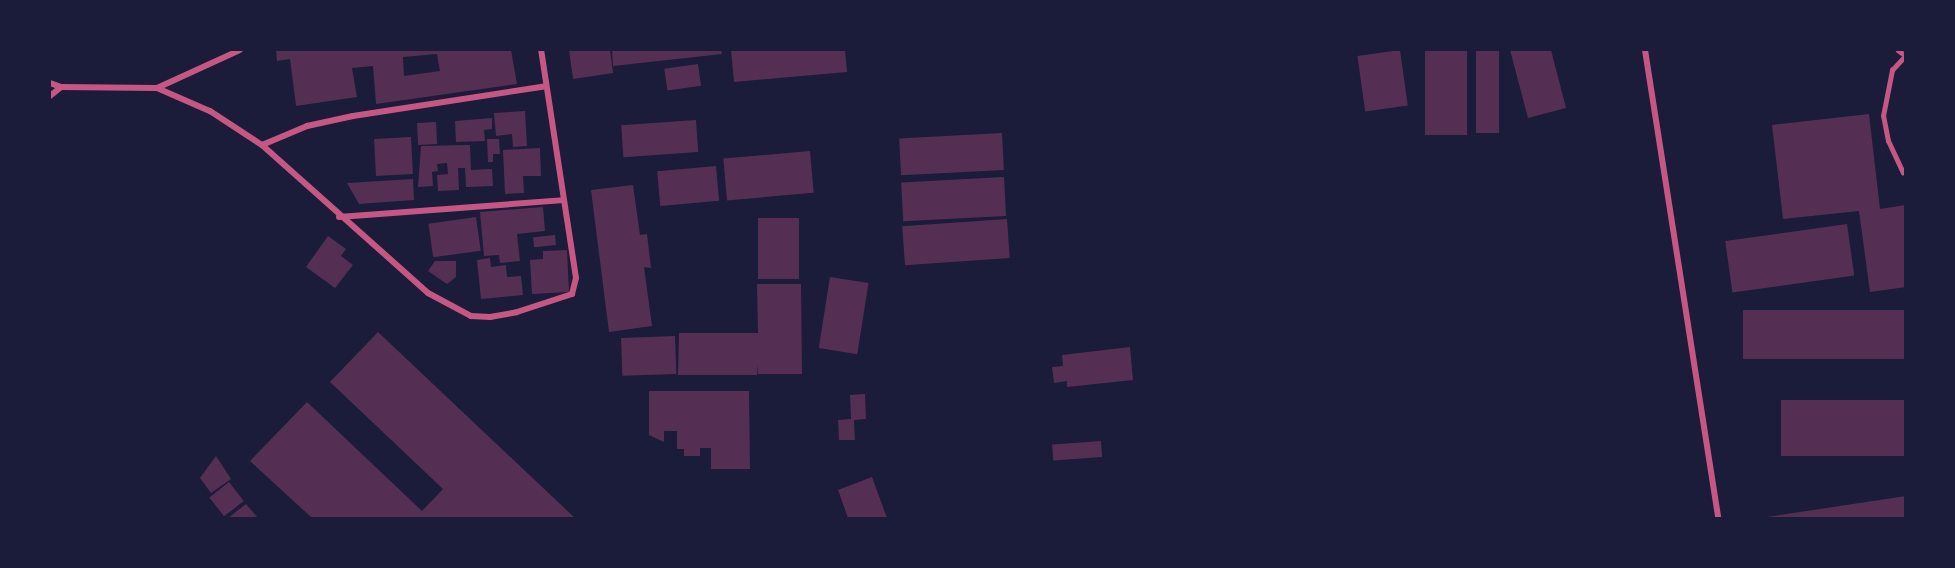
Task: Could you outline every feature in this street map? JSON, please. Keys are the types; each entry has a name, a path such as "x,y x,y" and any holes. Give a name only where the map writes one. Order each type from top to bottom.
{"street":[{"path":"157,88 240,50"},
{"path":"50,83 61,87 157,88 210,111 262,145 339,217 428,293 471,316 490,317 517,312 572,294 574,252 563,200 541,50"},
{"path":"1645,50 1718,519"},
{"path":"262,145 307,126 353,116 546,86"},
{"path":"50,96 61,87"},
{"path":"339,217 563,200"}],"lane":[{"path":"1898,50 1905,56 1892,70 1883,116 1888,141 1903,172"}],"building":[{"path":"276,50 511,50 517,84 376,104 373,66 352,68 357,97 296,106 290,59 277,61","holes":["437,54 440,71 404,76 403,57"]},
{"path":"569,50 610,50 613,73 573,79"},
{"path":"612,50 721,50 722,54 613,66"},
{"path":"731,50 845,50 847,72 734,82"},
{"path":"1400,50 1408,105 1365,111 1357,56"},
{"path":"1425,50 1467,50 1467,135 1425,135"},
{"path":"1476,50 1499,50 1499,133 1476,133"},
{"path":"1510,50 1551,50 1566,108 1528,118"},
{"path":"698,64 701,86 667,91 664,69"},
{"path":"525,111 527,146 513,147 512,134 496,136 494,113"},
{"path":"1869,114 1880,209 1906,205 1906,287 1870,292 1859,211 1783,219 1772,125"},
{"path":"492,118 492,129 484,130 485,141 456,142 455,121"},
{"path":"696,120 698,152 623,157 621,125"},
{"path":"436,122 437,144 418,145 417,123"},
{"path":"1002,133 1004,170 901,175 899,138"},
{"path":"411,137 413,174 376,176 374,139"},
{"path":"487,139 499,139 500,154 493,154 493,162 488,162"},
{"path":"470,145 471,170 492,169 493,186 466,187 465,168 458,168 459,190 438,191 437,175 448,174 447,163 437,164 438,171 432,172 433,186 418,187 421,146"},
{"path":"540,148 541,176 523,176 524,193 505,194 503,150"},
{"path":"810,151 814,193 727,200 723,159"},
{"path":"716,166 719,201 660,206 657,171"},
{"path":"1004,177 1006,216 903,221 901,182"},
{"path":"413,179 414,200 359,204 347,183"},
{"path":"633,185 640,235 647,234 651,268 644,267 652,326 609,332 591,190"},
{"path":"543,207 545,231 517,234 520,261 500,263 499,255 484,256 480,212"},
{"path":"476,217 481,251 433,257 428,224"},
{"path":"758,218 799,218 799,279 758,279"},
{"path":"1007,219 1010,258 905,265 902,226"},
{"path":"1847,224 1854,275 1732,293 1725,241"},
{"path":"555,235 556,245 534,247 533,237"},
{"path":"328,236 346,249 341,256 353,265 335,288 306,267"},
{"path":"567,250 569,292 532,294 530,260 543,259 543,251"},
{"path":"490,258 491,267 506,265 507,277 521,276 523,295 481,299 477,260"},
{"path":"435,261 456,261 456,277 447,284 428,271"},
{"path":"830,277 869,283 857,354 819,348"},
{"path":"757,284 801,284 802,374 758,374 757,365 757,375 678,375 679,333 758,333"},
{"path":"1743,310 1906,310 1906,359 1743,359"},
{"path":"378,332 575,518 312,518 250,461 307,402 422,511 443,489 330,382"},
{"path":"675,336 676,374 622,376 621,338"},
{"path":"1130,347 1133,380 1067,387 1067,381 1054,383 1052,367 1063,366 1062,355"},
{"path":"649,391 749,391 750,469 711,469 711,448 700,448 700,456 684,456 684,449 677,449 677,431 664,431 664,442 649,435"},
{"path":"865,394 866,419 854,420 855,440 839,440 838,420 851,419 850,395"},
{"path":"1781,400 1906,400 1906,456 1781,456"},
{"path":"1101,441 1102,457 1053,460 1052,444"},
{"path":"216,456 231,479 211,493 200,478"},
{"path":"872,477 887,518 848,518 838,490"},
{"path":"229,482 244,501 224,516 209,497"},
{"path":"1906,496 1906,518 1767,518 1767,517"},
{"path":"246,504 258,518 228,518"}]}
